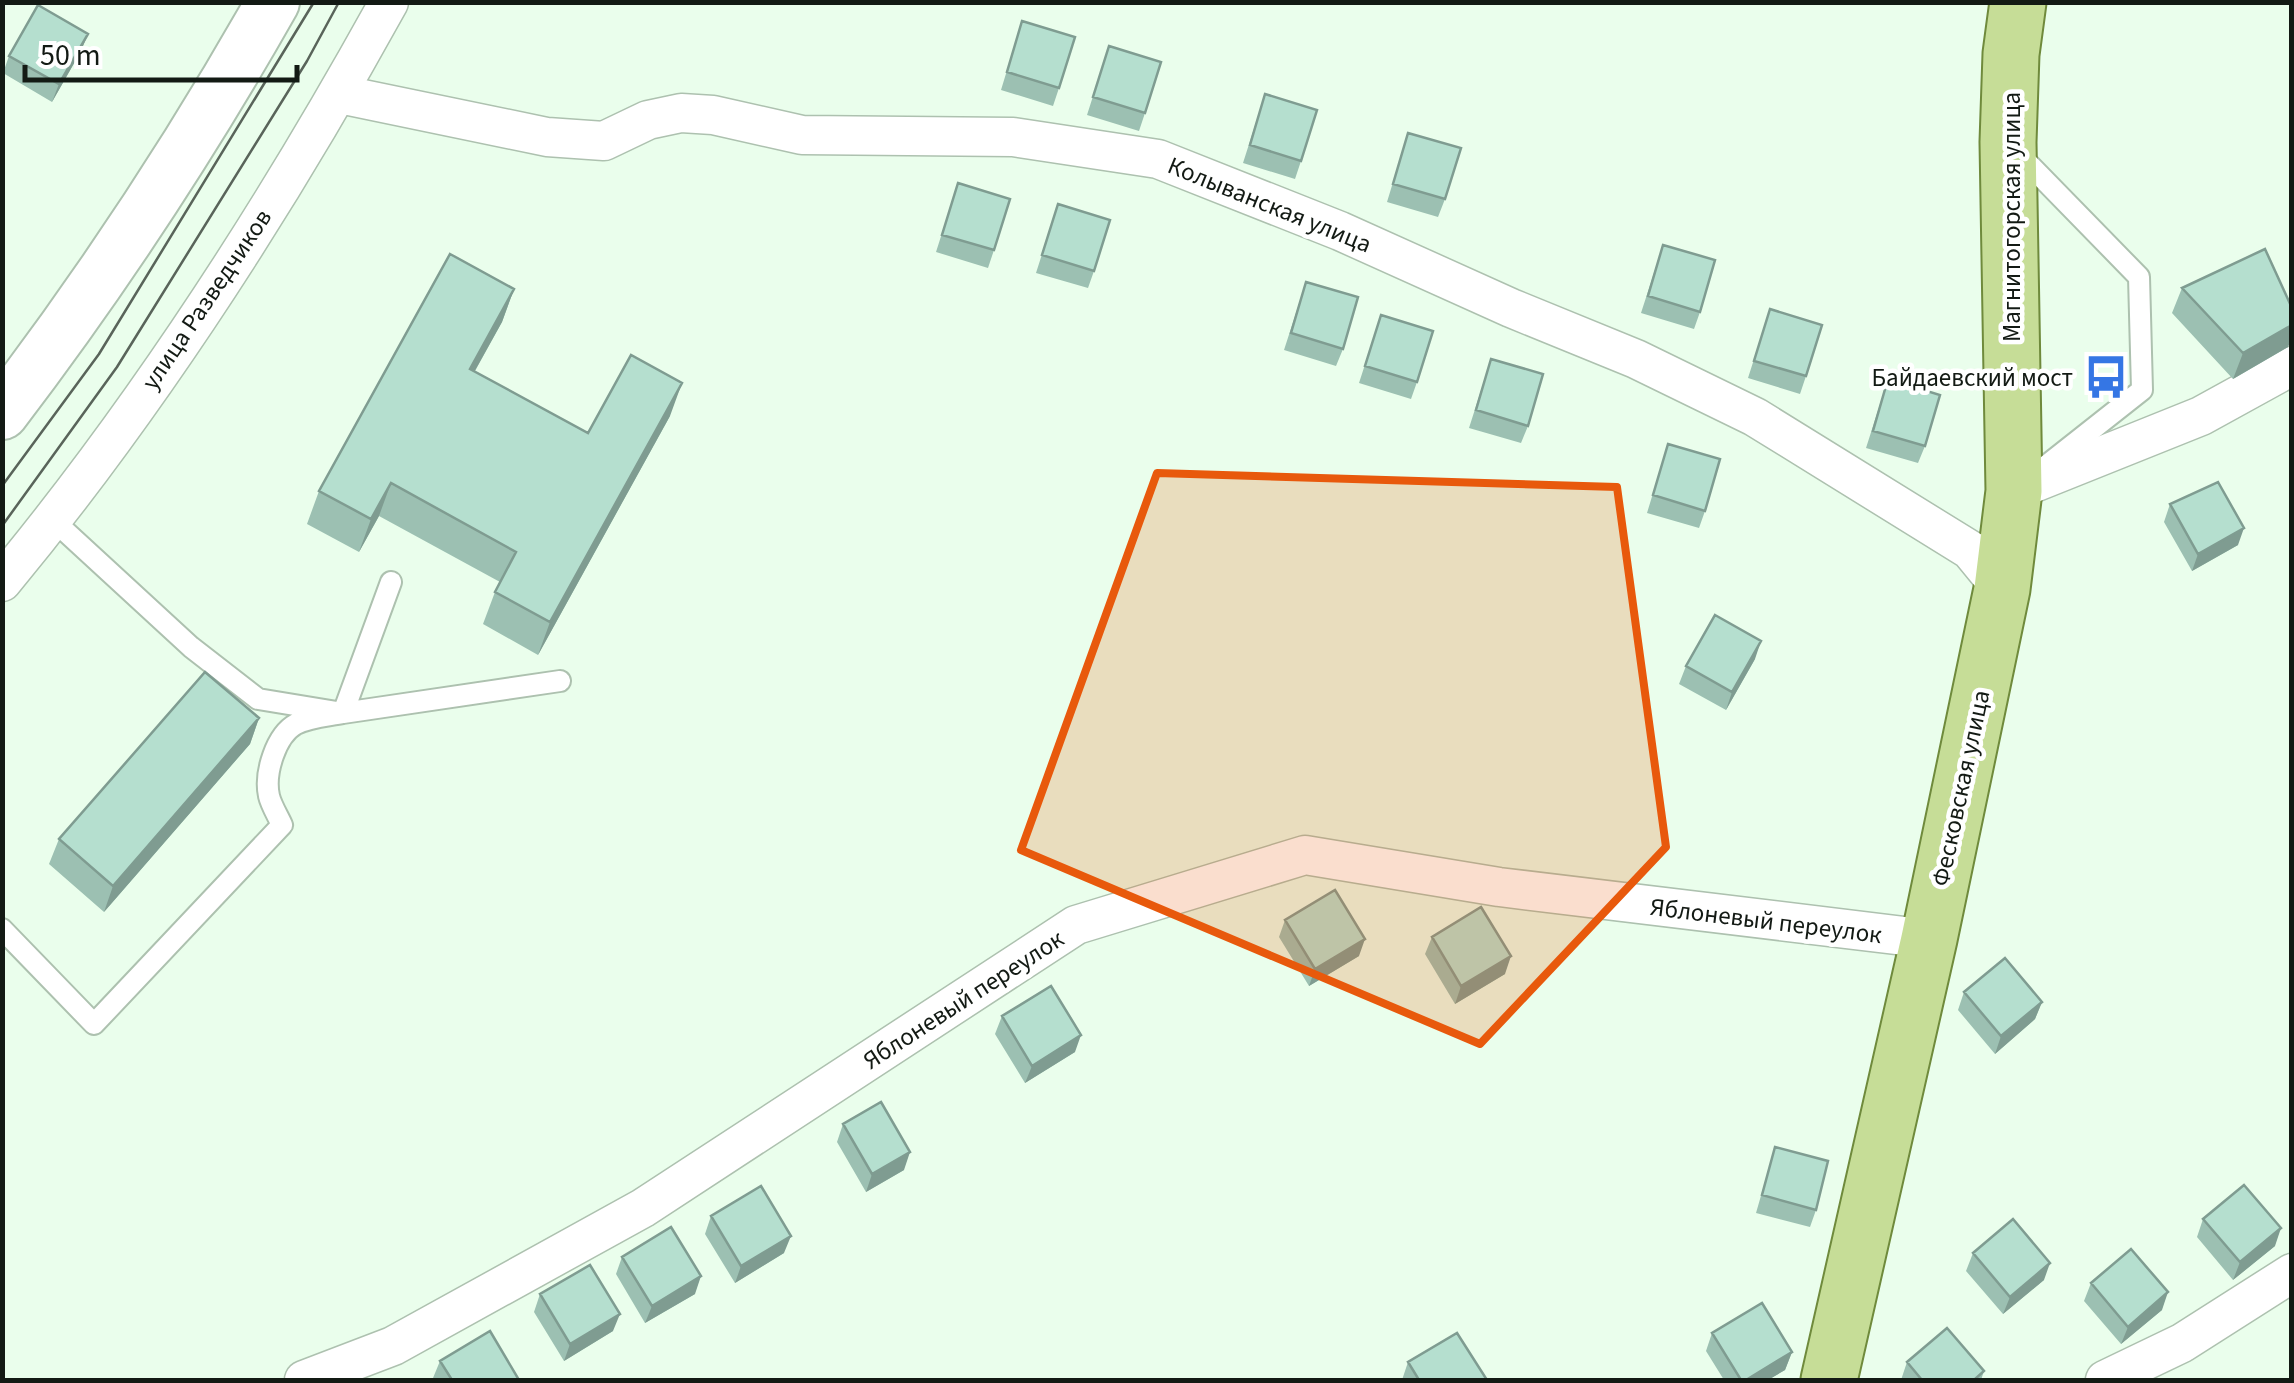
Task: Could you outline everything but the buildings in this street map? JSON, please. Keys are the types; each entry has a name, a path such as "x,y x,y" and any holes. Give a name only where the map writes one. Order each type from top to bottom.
{"main road":[{"path":"2,413 139,222 274,2"},
{"name":"Магнитогорская улица","path":"2014,491 2008,142 2011,54 2018,2"},
{"name":"Фесковская улица","path":"1829,1380 2002,589 2014,491"}],"street":[{"name":"улица Разведчиков","path":"2,582 54,520 198,318 338,94 389,2"},
{"name":"Колыванская улица","path":"338,94 547,136 604,140 648,120 681,112 802,134 1012,138 1158,159 1340,231 1636,359 1755,417 1970,550 2002,589"},
{"path":"2014,491 2202,416 2292,366"},
{"name":"Яблоневый переулок","path":"304,1380 393,1346 642,1208 1076,925 1305,855 1499,888 1928,939"},
{"path":"2104,1380 2182,1342 2292,1274"}],"lane":[{"path":"2008,142 2139,278 2142,390 2014,491"},
{"path":"54,520 190,647 258,699 343,713"},
{"path":"343,713 390,582"},
{"path":"2,928 94,1024 282,825 268,794 272,760 282,736 293,726 343,713 560,681"}],"highlighted area":[{"path":"1157,473 1617,487 1666,847 1480,1044 1021,850"}],"tram line":[{"path":"2,486 99,354 314,2"},
{"path":"2,526 117,367 307,61 339,2"}],"place":[{"name":"Байдаевский мост","path":"2106,377"}]}
